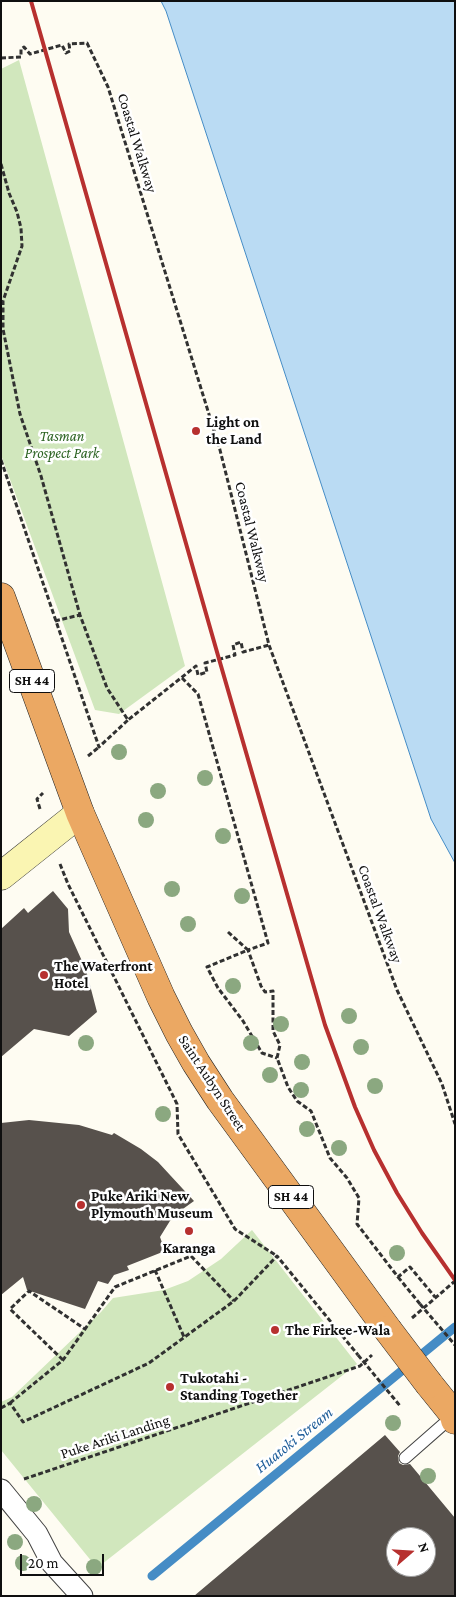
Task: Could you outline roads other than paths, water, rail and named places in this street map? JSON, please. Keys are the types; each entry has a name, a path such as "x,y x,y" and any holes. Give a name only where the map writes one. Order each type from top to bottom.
{"highway":[{"name":"Saint Aubyn Street","path":"1,597 80,813 161,997 196,1063 220,1100 398,1326 428,1384 454,1417"}],"street":[{"path":"1,876 80,813"},
{"path":"10,1487 52,1563 82,1596"}],"lane":[{"path":"405,1458 454,1417"}],"water":[{"path":"161,1 455,1 455,863 431,819 166,11"}],"waterway":[{"name":"Huatoki Stream","path":"152,1576 455,1327"}],"railway":[{"path":"31,1 325,1025 355,1107 374,1150 397,1193 455,1280"}],"place":[{"name":"Light on the Land","path":"196,431"},
{"name":"The Waterfront Hotel","path":"44,975"},
{"name":"Puke Ariki New Plymouth Museum","path":"81,1205"},
{"name":"Karanga","path":"189,1231"},
{"name":"The Firkee-Wala","path":"275,1330"},
{"name":"Tukotahi - Standing Together","path":"170,1387"}],"park label":[{"name":"Tasman Prospect Park","path":"62,444"}]}
